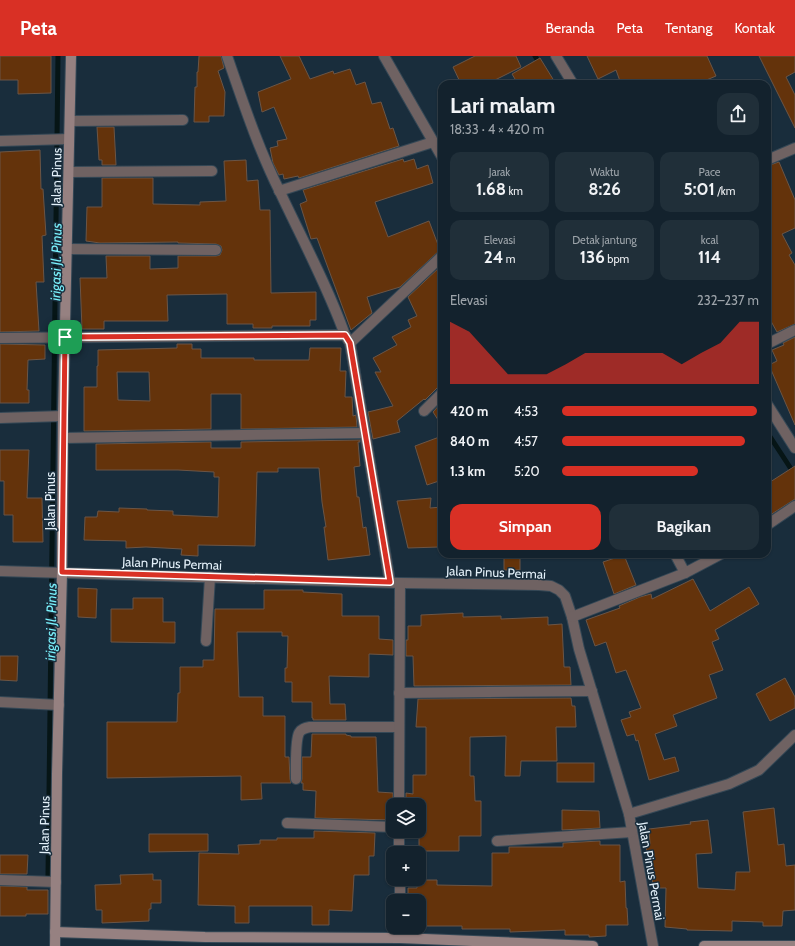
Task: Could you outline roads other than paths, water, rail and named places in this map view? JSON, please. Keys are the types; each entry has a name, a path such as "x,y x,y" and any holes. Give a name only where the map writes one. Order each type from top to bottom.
{"street":[{"name":"Jalan Pinus","path":"55,945 62,572 63,416 71,56"},
{"path":"227,56 254,132 279,191 334,302 348,339 395,583 399,693 399,798"},
{"path":"384,56 438,150"},
{"path":"556,56 571,80"},
{"path":"70,121 183,120"},
{"path":"0,141 69,139"},
{"path":"279,191 433,142"},
{"path":"771,158 795,148"},
{"path":"69,172 212,171"},
{"path":"67,249 216,250"},
{"path":"0,338 348,339 438,260"},
{"path":"771,342 795,330"},
{"path":"424,412 438,397"},
{"path":"771,410 795,448"},
{"path":"0,418 63,416"},
{"path":"63,438 365,433"},
{"path":"771,522 795,506"},
{"path":"677,558 685,573"},
{"path":"572,617 685,573 713,558"},
{"name":"Jalan Pinus Permai","path":"0,571 395,583 551,586 559,590 565,596 572,617 579,649 629,814 653,946"},
{"path":"206,641 210,577"},
{"path":"399,693 592,691"},
{"path":"0,702 59,705"},
{"path":"296,779 297,739 299,732 303,729 310,727 399,727"},
{"path":"629,814 730,784 752,774 795,735"},
{"path":"287,823 386,827"},
{"path":"497,841 632,832"},
{"path":"0,880 56,882"},
{"path":"55,932 205,937 400,938 593,946"},
{"path":"704,946 795,946"}],"waterway":[{"name":"irigasi Jl. Pinus","path":"48,876 58,56"},
{"path":"535,56 541,66"},
{"path":"771,438 795,475"}]}
